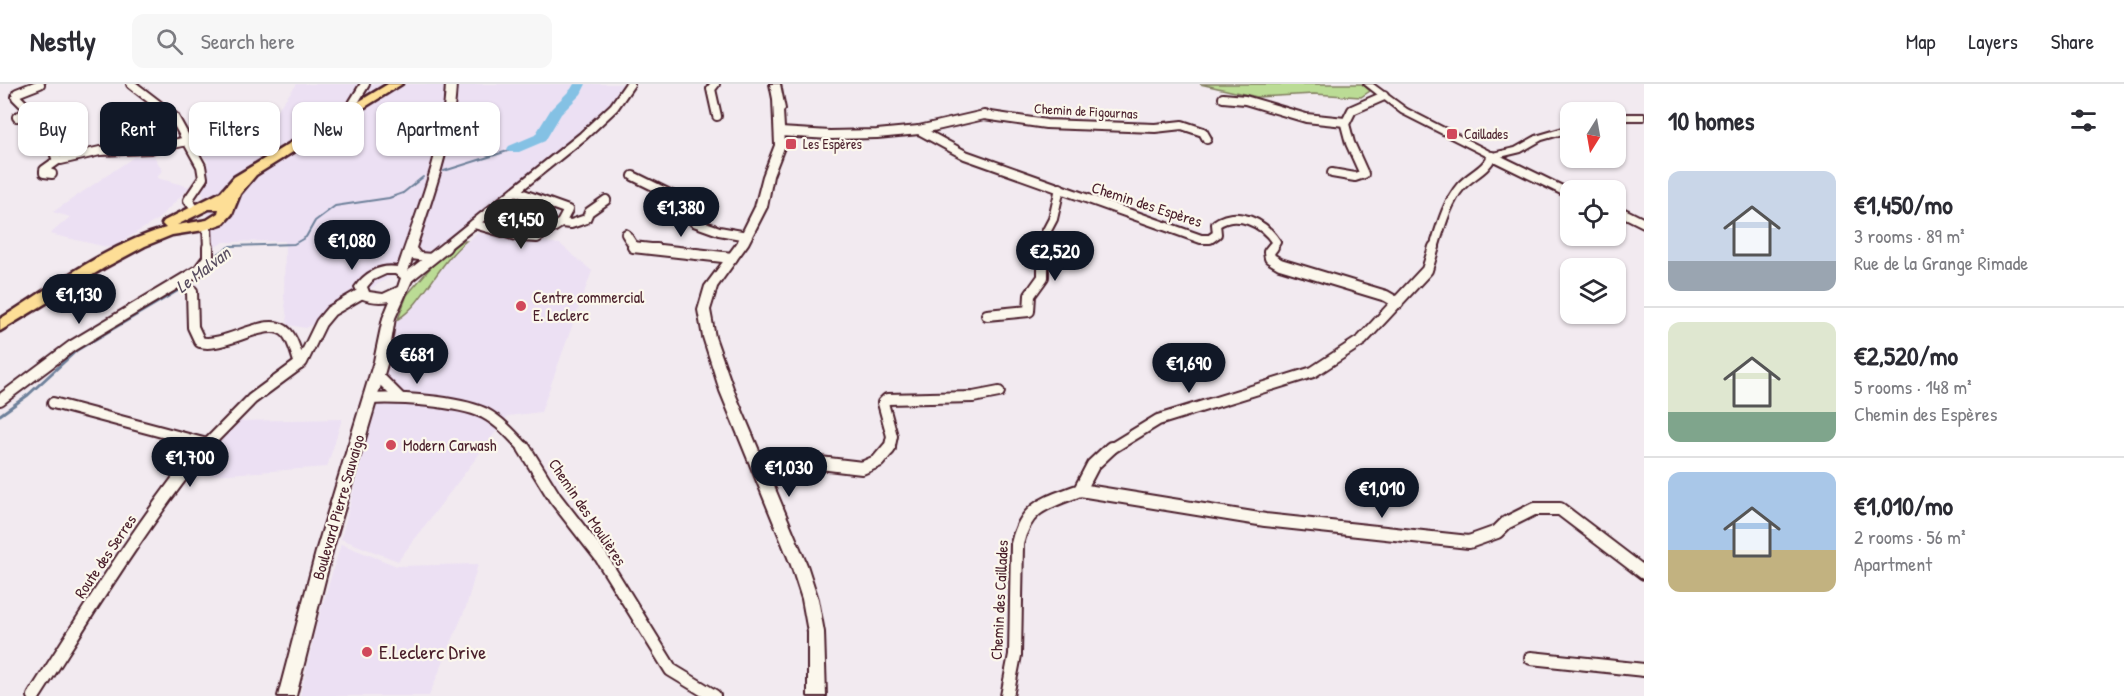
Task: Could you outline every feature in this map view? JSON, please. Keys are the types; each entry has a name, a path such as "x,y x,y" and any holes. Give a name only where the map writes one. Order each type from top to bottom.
{"main road":[{"path":"364,102 384,84"},
{"path":"364,102 396,84"},
{"path":"442,102 443,84"},
{"name":"Boulevard Pierre Sauvaigo","path":"450,102 451,84"},
{"path":"775,84 783,132 780,145 768,176 757,219 732,258 717,276 706,297 706,321 717,363 799,565 810,599 816,632 816,696"},
{"path":"0,328 109,259 190,217 218,206 236,191 252,172 292,148"},
{"name":"Boulevard Pierre Sauvaigo","path":"287,696 325,548 377,375 389,318 405,286 404,275 411,246 438,156"},
{"path":"190,217 207,226 222,218 218,206"},
{"path":"389,318 376,299 362,293 361,287 364,280 381,271 411,246 417,257 432,258"},
{"path":"381,271 404,275"},
{"path":"376,299 400,292"}],"street":[{"path":"17,117 30,111 16,97 17,93 40,84"},
{"path":"130,84 170,113 201,166 204,175 189,197 190,217"},
{"path":"354,102 365,84"},
{"path":"404,275 432,258 583,136 614,107 630,84"},
{"path":"715,84 711,89 717,116"},
{"path":"1368,84 1404,111 1498,155 1560,189"},
{"path":"1332,173 1355,177 1364,174 1364,168 1349,141 1346,115 1357,105 1384,96"},
{"path":"1222,98 1245,100 1306,118 1345,122"},
{"name":"Chemin de Figournas","path":"783,132 854,136 919,130 984,115 1046,124 1155,128 1189,126 1203,132 1207,139"},
{"path":"1626,117 1644,117"},
{"name":"Chemin des Espères","path":"919,130 965,155 1060,188 1139,220 1201,239 1210,239 1217,234 1216,224 1226,218 1235,217 1272,234 1276,242 1269,252 1269,258 1280,264 1386,296 1398,303"},
{"path":"1560,132 1539,138 1518,150 1498,155 1460,187 1437,236 1427,270 1362,340 1313,372 1158,420 1115,444 1094,465 1080,490 1265,520 1469,542 1497,532 1506,523 1534,509 1560,509 1644,573"},
{"path":"52,174 44,173 44,170 58,160 111,149 164,148 187,141"},
{"path":"56,156 58,160"},
{"path":"633,176 684,199 696,207 692,217 694,222 720,231 747,236"},
{"path":"987,315 1029,311 1030,295 1043,277 1043,238 1053,219 1060,188"},
{"path":"474,224 520,237 537,238 561,223 568,210 515,191"},
{"path":"561,223 574,224 586,219 589,212 606,200"},
{"path":"1626,214 1644,223"},
{"path":"0,400 72,346 199,270 208,258 207,226"},
{"path":"626,234 629,236 631,245 636,249 654,248 732,258"},
{"path":"180,282 191,290 191,323 195,337 204,344 220,344 261,328 274,326 284,330 300,364"},
{"name":"Route des Serres","path":"34,696 120,562 173,485 207,444 252,399 300,364 321,323 331,311 362,293"},
{"path":"295,351 304,350 311,345"},
{"path":"377,375 399,397"},
{"path":"755,459 769,457 862,468 875,465 884,457 892,436 883,410 883,403 887,399 973,397 999,392"},
{"name":"Chemin des Moulières","path":"369,399 399,397 474,410 493,418 529,453 555,498 601,557 671,670 714,696"},
{"path":"54,403 207,444"},
{"name":"Chemin des Caillades","path":"1007,696 1015,655 1019,527 1031,512 1045,502 1080,490"},
{"path":"1530,658 1644,670"}],"shaded area":[{"path":"297,84 624,84 610,105 593,123 463,227 416,261 306,328 288,325 284,297 285,241 224,242 215,247 202,190 208,162 204,156 280,156 280,106"},
{"path":"154,156 162,170 157,178 190,187 157,220 111,248 50,234 70,217 53,212 134,157"},
{"path":"477,233 560,244 592,271 541,412 508,416 398,561 341,539 403,299 425,272 460,241 468,241"},
{"path":"342,419 327,467 185,477 203,454 237,421"},
{"path":"341,544 397,566 478,564 466,607 429,696 300,696 317,623"}],"green space":[{"path":"1200,84 1362,84 1370,91 1361,97 1314,94 1257,97"},
{"path":"460,241 466,241 456,250 415,303 398,319 407,295 443,253"}],"waterway":[{"name":"Le Malvan","path":"514,149 540,138 556,112 577,91 580,84"},
{"name":"Le Malvan","path":"444,171 514,149"},
{"name":"Le Malvan","path":"227,248 294,244 306,237 315,221 335,206 389,198 403,193 423,177"},
{"name":"Le Malvan","path":"188,284 206,272 219,254 230,247"},
{"name":"Le Malvan","path":"0,415 28,395 77,350 182,288"}],"place":[{"name":"Caillades","path":"1452,134"},
{"name":"Les Espères","path":"791,144"},
{"name":"Centre commercial E. Leclerc","path":"521,306"},
{"name":"Modern Carwash","path":"391,445"},
{"name":"E.Leclerc Drive","path":"367,652"}]}
